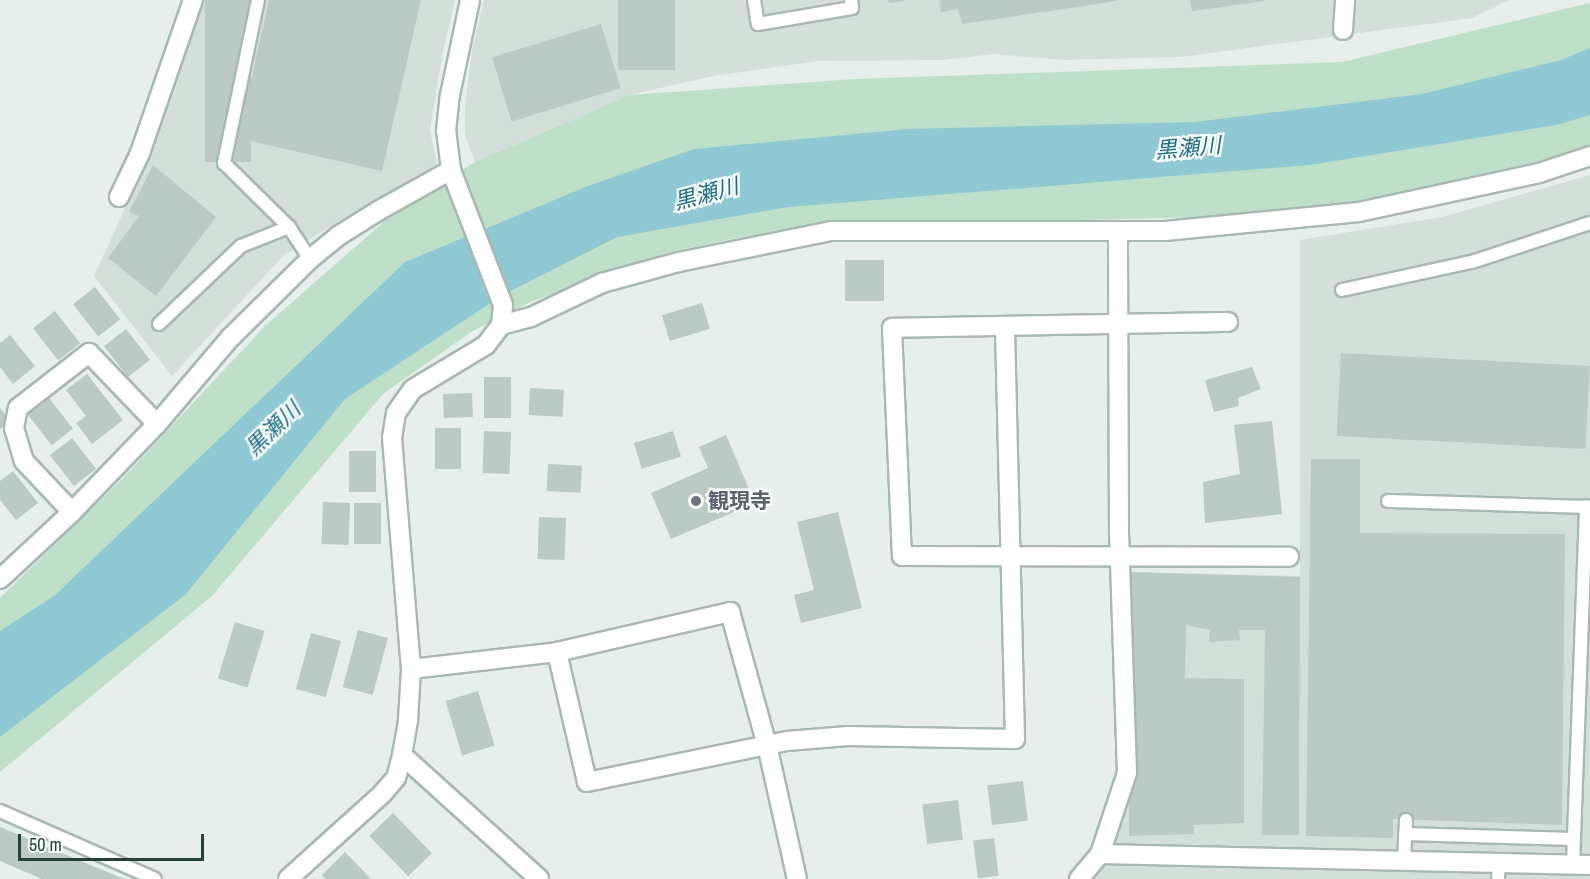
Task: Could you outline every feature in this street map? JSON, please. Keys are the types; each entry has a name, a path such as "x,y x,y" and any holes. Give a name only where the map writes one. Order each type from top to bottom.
{"street":[{"path":"119,197 140,153 193,0"},
{"path":"288,879 382,794 396,778 402,755 408,720 411,669 392,438 396,413 413,389 486,345 501,325 503,305 451,170 446,131 450,95 470,0"},
{"path":"1343,30 1345,0"},
{"path":"501,325 531,316 602,283 679,262 831,231 1165,231 1359,212 1539,173 1590,156"},
{"path":"0,579 72,512 157,424 230,338 310,259 338,236 378,210 451,170"},
{"path":"1079,879 1100,854 1126,773 1120,556 1118,232"},
{"path":"1228,322 892,328 902,556 1289,557"},
{"path":"557,652 587,782 767,745 848,736 1015,739 1005,326"},
{"path":"72,512 24,461 14,428 18,408 89,353 157,424"},
{"path":"411,669 557,652 730,612 767,745 797,879"},
{"path":"402,755 539,879"},
{"path":"1100,854 1404,860 1498,870 1581,864"}],"lane":[{"path":"258,0 224,163 289,227 310,259"},
{"path":"754,0 758,24 852,8 851,0"},
{"path":"1342,290 1475,261 1590,223"},
{"path":"159,324 241,246 289,227"},
{"path":"1388,501 1588,507 1573,839 1581,864"},
{"path":"0,811 155,879"},
{"path":"1404,860 1406,820"},
{"path":"1406,834 1573,839"}],"shaded area":[{"path":"197,0 455,0 442,56 430,130 438,170 349,215 283,256 172,376 94,276 147,160 173,84"},
{"path":"484,0 1509,0 1472,18 1180,57 1064,60 994,54 943,60 818,61 713,76 629,95 475,162 465,135 465,106 472,50"},
{"path":"1590,175 1590,879 1086,879 1130,775 1129,572 1300,576 1300,240 1442,217"}],"green space":[{"path":"1590,3 1590,155 1335,214 814,227 742,237 670,252 530,302 471,332 383,394 212,596 0,772 0,598 122,479 266,325 394,213 475,162 629,95 855,79 1342,62"}],"water":[{"name":"黒瀬川","path":"1590,48 1590,115 1557,125 1310,165 788,207 617,237 501,296 345,399 185,595 0,737 0,631 54,596 405,262 588,186 694,149 908,129 1195,122 1422,94 1561,60"}],"building":[{"path":"205,0 251,0 251,162 205,162"},
{"path":"269,0 421,0 382,171 238,138"},
{"path":"618,0 675,0 675,70 618,70"},
{"path":"888,0 904,0 904,1 889,3"},
{"path":"940,0 1117,1 962,24 958,9 941,12"},
{"path":"1190,0 1264,0 1264,1 1192,11"},
{"path":"601,24 621,88 512,121 492,57"},
{"path":"153,165 216,217 156,296 108,258 139,216 129,212"},
{"path":"845,260 884,260 884,301 845,301"},
{"path":"95,287 120,319 98,337 73,304"},
{"path":"702,303 710,329 670,341 662,315"},
{"path":"55,311 80,343 58,361 33,328"},
{"path":"126,329 150,360 128,377 104,346"},
{"path":"10,335 35,366 13,384 0,367 0,343"},
{"path":"1341,353 1590,366 1585,449 1337,436"},
{"path":"1252,367 1261,389 1238,398 1239,406 1214,412 1205,380"},
{"path":"87,374 123,420 92,444 76,423 86,416 66,390"},
{"path":"484,377 511,377 511,418 484,418"},
{"path":"530,388 564,390 563,417 529,415"},
{"path":"472,393 473,417 444,418 443,394"},
{"path":"49,398 73,429 52,445 28,415"},
{"path":"0,408 10,421 0,429"},
{"path":"1272,421 1282,514 1205,523 1203,482 1240,474 1234,425"},
{"path":"435,428 461,428 461,469 435,469"},
{"path":"484,431 511,432 510,474 483,473"},
{"path":"673,431 681,457 642,469 634,443"},
{"path":"726,435 755,503 671,539 651,493 708,468 699,447"},
{"path":"72,438 96,469 74,486 50,455"},
{"path":"349,451 376,451 376,492 349,492"},
{"path":"1311,459 1360,459 1360,533 1565,534 1562,825 1393,819 1393,838 1306,836"},
{"path":"548,464 582,466 581,493 547,491"},
{"path":"13,471 38,503 16,520 0,500 0,481"},
{"path":"323,502 350,503 349,545 322,544"},
{"path":"354,503 381,503 381,544 354,544"},
{"path":"838,512 862,608 801,623 794,595 814,590 797,522"},
{"path":"539,517 566,518 565,560 538,559"},
{"path":"1129,572 1300,577 1299,835 1262,835 1265,630 1239,630 1240,640 1209,642 1210,630 1186,625 1185,678 1244,679 1244,823 1194,825 1194,834 1129,836"},
{"path":"235,622 265,631 247,687 218,678"},
{"path":"358,630 388,638 373,695 343,687"},
{"path":"311,633 341,641 326,697 296,689"},
{"path":"478,691 495,746 462,755 445,701"},
{"path":"1023,781 1028,821 992,825 987,785"},
{"path":"958,800 963,840 927,844 922,804"},
{"path":"393,813 432,853 408,876 369,836"},
{"path":"0,827 124,879 42,879 0,861"},
{"path":"994,838 999,876 978,878 973,841"},
{"path":"345,852 371,879 325,879 322,875"}],"place":[{"name":"観現寺","path":"696,501"}]}
